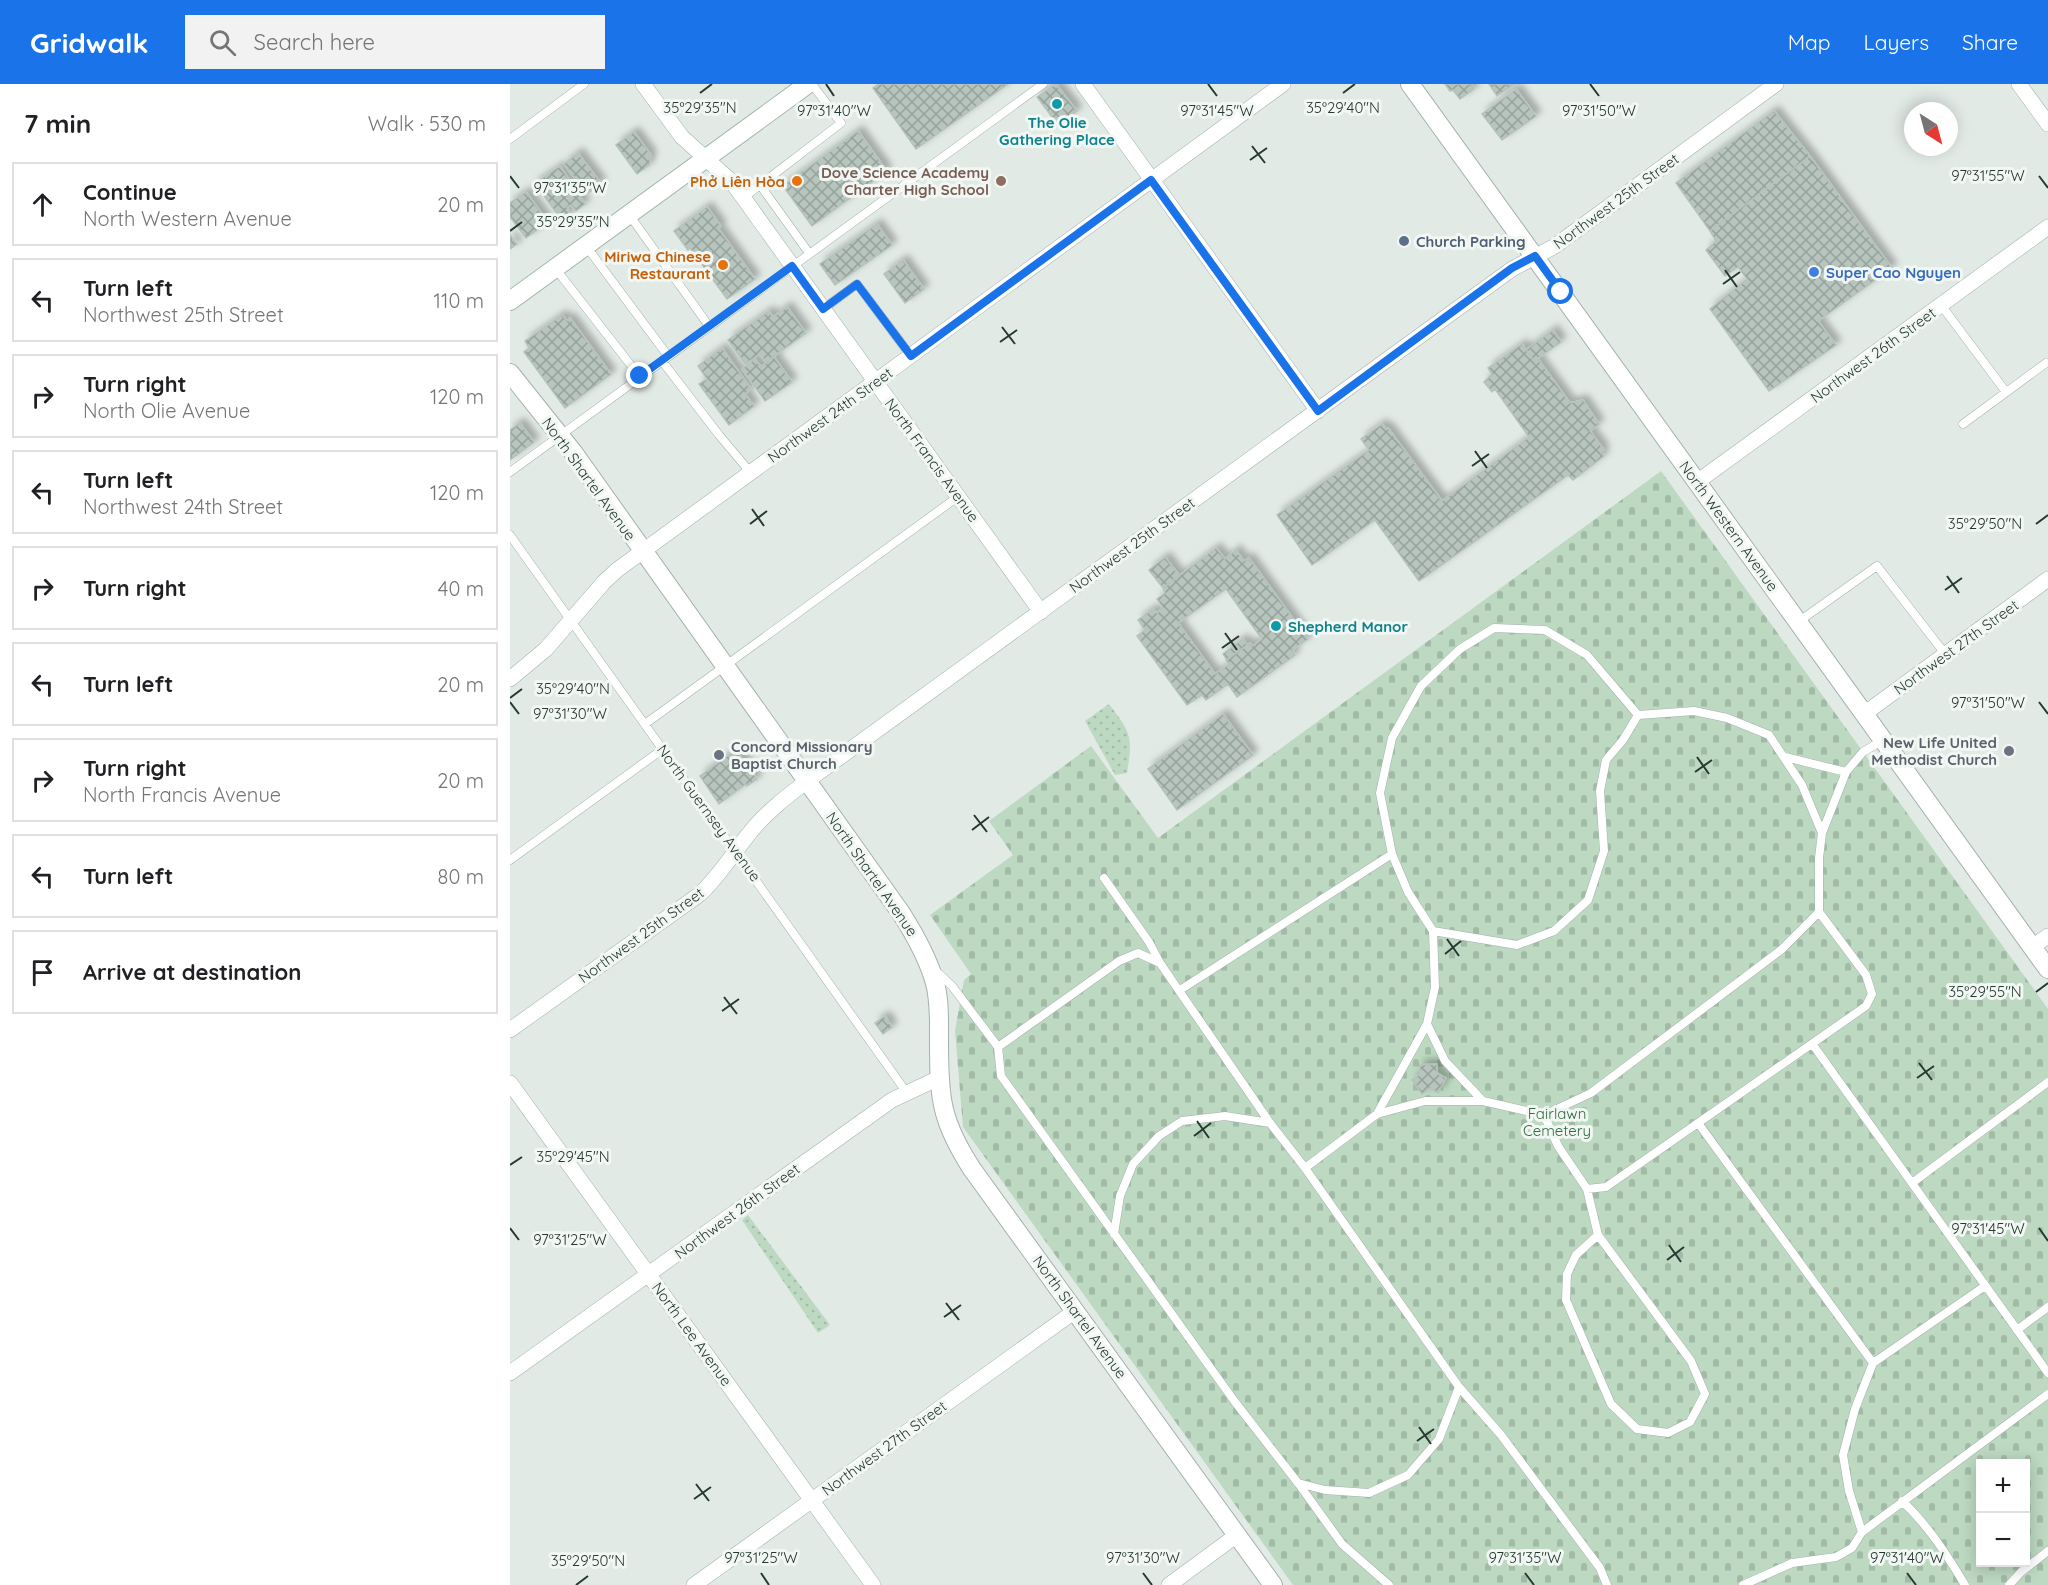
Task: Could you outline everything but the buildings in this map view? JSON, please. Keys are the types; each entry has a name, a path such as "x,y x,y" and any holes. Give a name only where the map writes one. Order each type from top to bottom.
{"street":[{"name":"North Francis Avenue","path":"643,84 682,137 732,182 1041,612"},
{"path":"510,301 810,84"},
{"path":"1083,84 1318,411"},
{"name":"Northwest 24th Street","path":"510,679 546,649 603,582 617,570 1283,84"},
{"name":"North Western Avenue","path":"1410,84 2048,969"},
{"name":"Northwest 25th Street","path":"510,1030 700,894 716,878 749,833 770,811 807,781 1512,268 1555,246 1776,84"},
{"path":"2019,84 2048,124"},
{"name":"Northwest 26th Street","path":"1697,482 2048,227"},
{"name":"North Shartel Avenue","path":"510,373 560,435 901,913 928,963 936,985 939,1078 943,1107 957,1145 972,1169 1273,1585"},
{"name":"Northwest 27th Street","path":"1864,714 2048,579"},
{"path":"2032,947 2048,936"},
{"name":"Northwest 26th Street","path":"510,1373 892,1100 939,1078"},
{"name":"North Lee Avenue","path":"510,1083 873,1585"},
{"name":"Northwest 27th Street","path":"694,1585 1075,1311"},
{"path":"1169,1585 1237,1535"}],"lane":[{"path":"510,139 584,84"},
{"path":"743,198 841,123 810,84"},
{"path":"510,472 1043,84"},
{"path":"760,185 809,253"},
{"path":"629,214 709,326"},
{"path":"586,246 719,435 751,473"},
{"path":"555,268 640,376"},
{"path":"823,309 857,284 911,356"},
{"path":"1941,305 2006,392"},
{"path":"1963,424 2046,363"},
{"path":"645,724 959,496"},
{"name":"North Guernsey Avenue","path":"510,535 907,1093"},
{"path":"1798,622 1876,566 1946,655"},
{"path":"1377,1114 1427,1024 1435,987 1433,931 1408,892 1392,854 1380,793 1392,738 1420,686 1460,649 1494,628 1545,630 1587,655 1638,715"},
{"path":"1638,715 1694,711 1727,717 1769,735 1802,785 1822,833"},
{"path":"1433,931 1517,945 1554,931 1588,900 1604,851 1600,791 1606,760 1623,740 1638,715"},
{"path":"1587,1190 1606,1187 1866,1006 1872,994 1866,975 1820,912 1819,858 1822,833 1846,772 1863,752 1883,740"},
{"path":"510,860 663,749"},
{"path":"1785,757 1846,772"},
{"path":"1180,990 1392,854"},
{"path":"1104,878 1270,1123 1305,1168 1459,1387 1501,1435 1600,1568 1607,1585"},
{"path":"1305,1168 1377,1114 1425,1101 1483,1101 1544,1115 1591,1093 1781,950 1820,912"},
{"path":"998,1047 1119,961 1138,953 1160,963"},
{"path":"928,963 952,986 998,1047 1001,1076 1235,1402 1342,1544 1389,1585"},
{"path":"1427,1024 1445,1061 1483,1101"},
{"path":"1813,1045 2048,1373"},
{"path":"1912,1183 2048,1082"},
{"path":"1544,1115 1558,1146 1587,1190 1598,1235 1691,1361 1704,1394 1690,1422 1668,1433 1637,1429 1611,1404 1566,1300 1567,1274 1576,1255 1598,1235"},
{"path":"1114,1234 1120,1196 1133,1164 1159,1136 1182,1121 1225,1116 1270,1123"},
{"path":"1698,1123 1873,1363"},
{"path":"1862,1532 1849,1491 1843,1455 1855,1410 1873,1363 1985,1286"},
{"path":"2017,1330 2048,1307"},
{"path":"1298,1483 1325,1490 1369,1493 1408,1475 1439,1439 1459,1387"},
{"path":"1743,1585 1792,1563 1836,1557 1852,1548 1862,1532 2048,1394"},
{"path":"1902,1501 1918,1516 1965,1585"},
{"path":"2009,1585 2021,1572 2048,1551"}],"green space":[{"name":"Fairlawn Cemetery","path":"1661,471 2048,1009 2048,1585 1293,1585 963,1127 955,1031 964,980 971,974 930,915 1013,855 989,821 1091,746 1158,838"},
{"path":"1109,704 1126,729 1130,743 1127,773 1115,775 1085,721"},
{"path":"748,1215 830,1325 818,1333 742,1220"}],"place":[{"name":"The Olie Gathering Place","path":"1057,104"},
{"name":"Phở Liên Hòa","path":"797,181"},
{"name":"Dove Science Academy Charter High School","path":"1001,181"},
{"name":"Church Parking","path":"1404,241"},
{"name":"Miriwa Chinese Restaurant","path":"723,265"},
{"name":"Super Cao Nguyen","path":"1814,272"},
{"name":"Shepherd Manor","path":"1276,626"},
{"name":"New Life United Methodist Church","path":"2009,751"},
{"name":"Concord Missionary Baptist Church","path":"719,755"}],"route":[{"path":"640,376 792,266 823,309 857,284 911,356 1151,180 1318,411 1512,268 1535,256 1561,292"}]}
